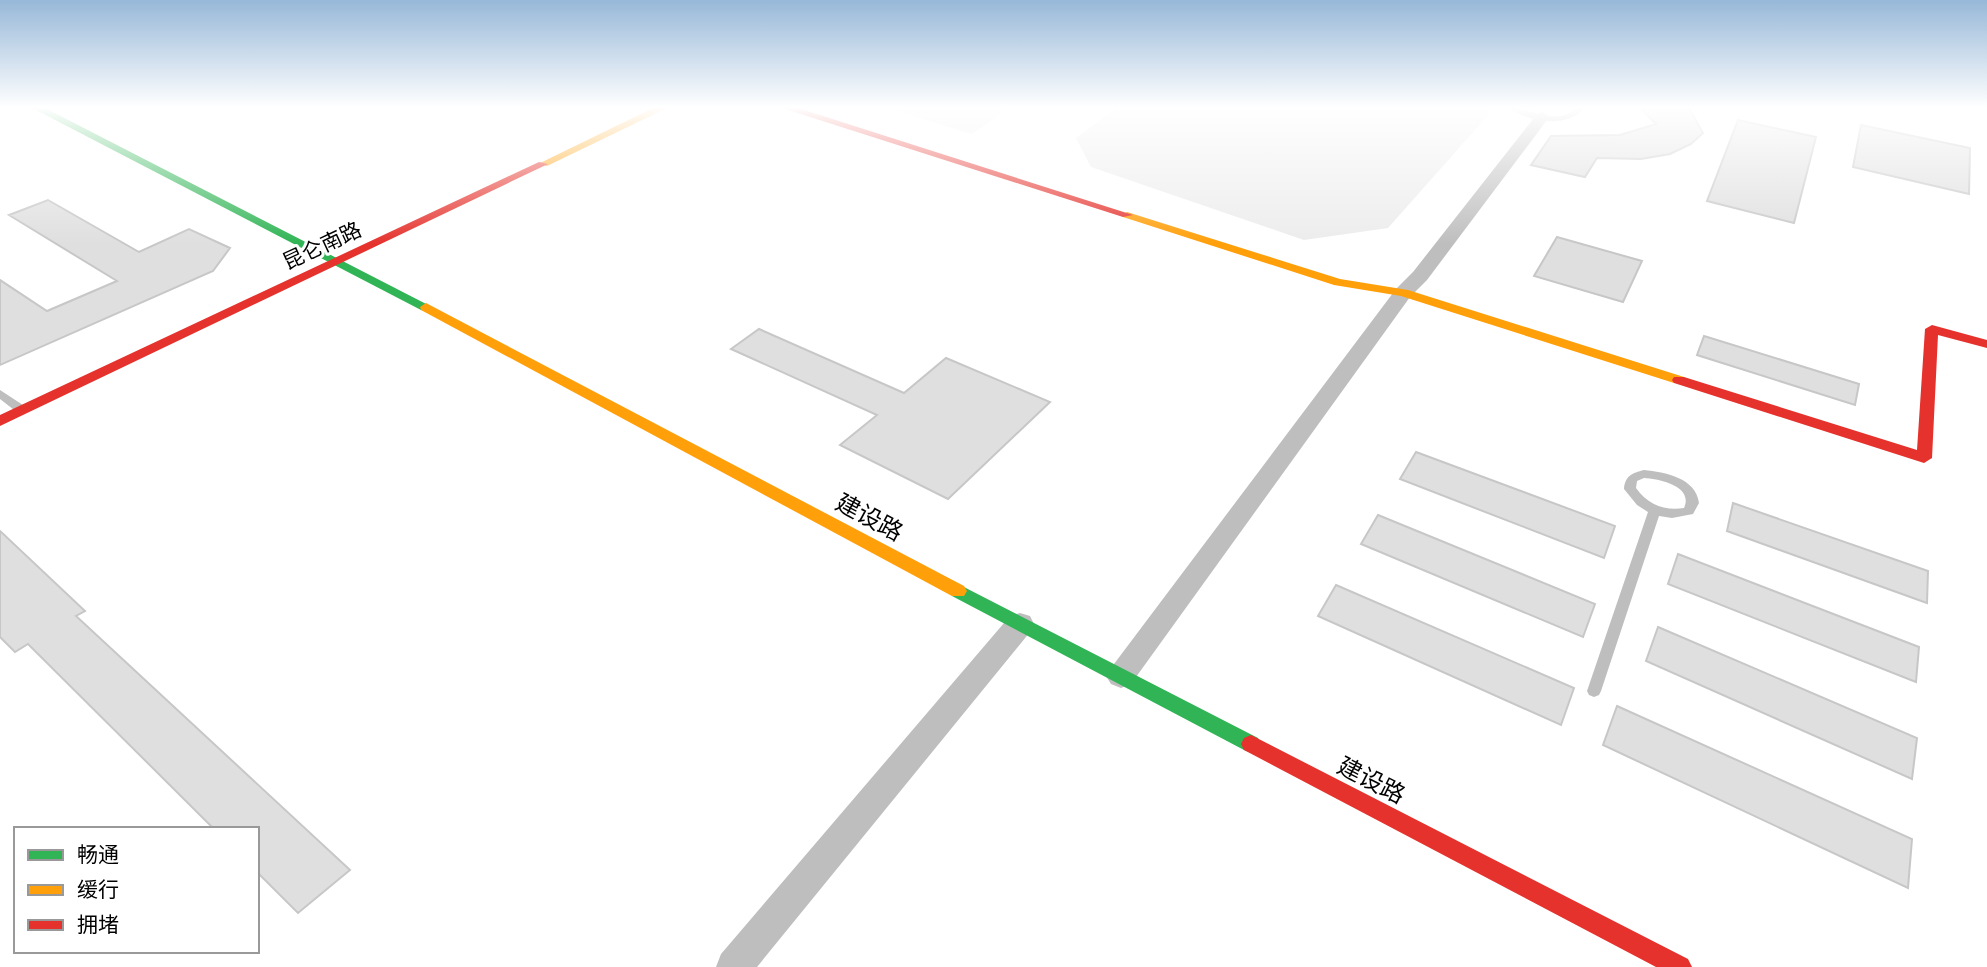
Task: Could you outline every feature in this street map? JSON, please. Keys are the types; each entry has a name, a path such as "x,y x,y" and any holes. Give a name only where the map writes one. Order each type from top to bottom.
{"street":[{"name":"建设路","path":"127,153 341,261 1020,624 1680,967"},
{"name":"昆仑南路","path":"0,421 567,153"},
{"path":"930,153 1338,282 1403,293 1924,458 1932,329 1987,344"},
{"path":"1121,676 1403,293 1420,276 1514,153"},
{"path":"734,967 1020,624"}],"lane":[{"path":"0,393 22,410"},
{"path":"1644,474 1668,477 1688,490 1693,498 1689,511 1680,514 1655,510 1634,496 1630,481 1635,476 1644,474"},
{"path":"1594,691 1655,510"}],"shaded area":[{"path":"1084,153 1454,153 1388,228 1304,240 1091,167"}],"building":[{"path":"1539,153 1672,153 1641,159 1597,158 1585,177 1531,165"},
{"path":"1725,153 1812,153 1794,223 1707,201"},
{"path":"1856,153 1970,153 1969,194 1853,167"},
{"path":"48,200 139,252 189,229 230,248 213,271 0,365 0,280 47,311 117,281 9,215"},
{"path":"1557,237 1642,261 1623,302 1534,276"},
{"path":"759,329 904,393 946,358 1050,402 948,499 840,445 877,415 731,349"},
{"path":"1704,336 1859,384 1855,405 1697,355"},
{"path":"1416,452 1615,526 1604,558 1400,479"},
{"path":"1733,503 1928,571 1927,603 1727,531"},
{"path":"1378,515 1595,604 1583,637 1361,544"},
{"path":"0,531 85,611 76,616 350,870 298,913 259,874 259,827 212,827 28,644 15,652 0,637"},
{"path":"1678,554 1919,647 1916,682 1668,584"},
{"path":"1336,585 1574,688 1561,725 1318,616"},
{"path":"1658,627 1917,738 1912,779 1646,661"},
{"path":"1617,706 1912,839 1908,888 1603,745"}],"traffic: fast":[{"path":"125,153 426,307"},
{"path":"958,591 1251,744"}],"traffic: slow":[{"path":"543,164 566,153"},
{"path":"1127,215 1338,282 1403,293 1679,380"},
{"path":"426,307 958,591"}],"traffic: jam":[{"path":"930,153 1127,215"},
{"path":"0,421 543,164"},
{"path":"1679,380 1924,458 1932,329 1987,344"},
{"path":"1251,744 1680,967"}]}
